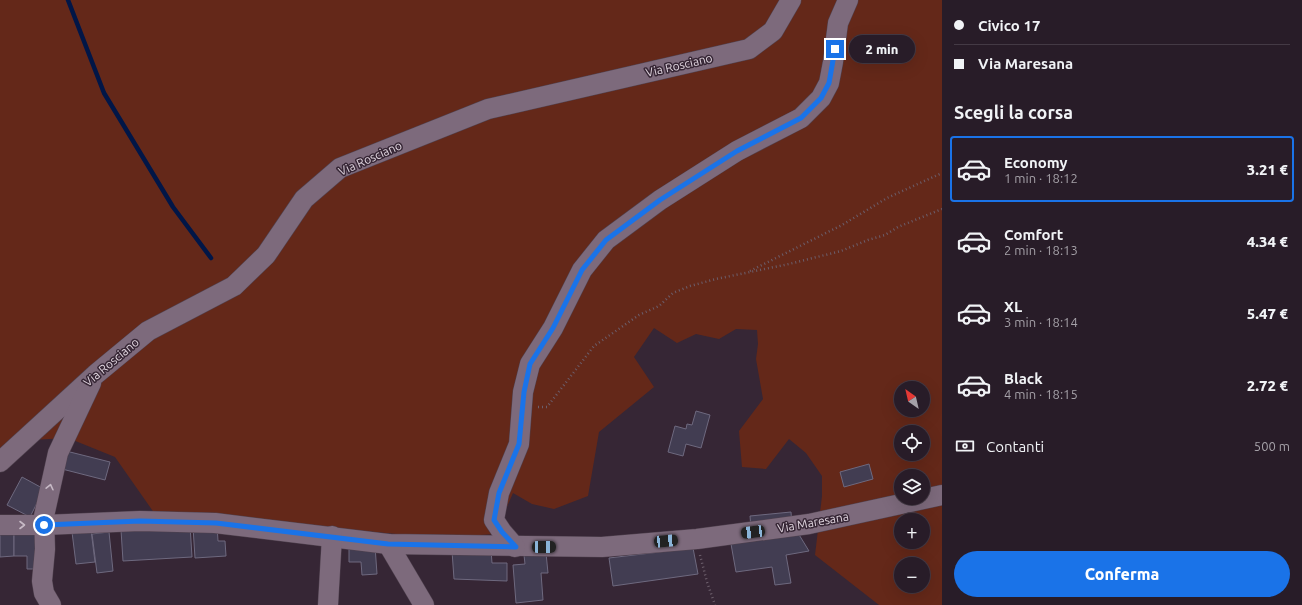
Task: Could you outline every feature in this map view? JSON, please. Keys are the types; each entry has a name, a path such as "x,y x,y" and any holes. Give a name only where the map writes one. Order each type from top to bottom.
{"street":[{"name":"Via Rosciano","path":"0,462 96,374 148,331 234,286 266,255 304,199 340,168 488,109 749,49 773,31 791,0"},
{"path":"516,547 502,532 494,520 499,493 519,444 524,392 530,364 553,328 582,270 606,240 660,200 737,151 801,118 821,98 829,83 838,23 848,0"},
{"path":"51,605 44,592 42,581 45,549 44,516 58,452 96,374"},
{"name":"Via Maresana","path":"0,526 140,521 208,523 332,536 388,544 516,547 602,547 697,539 809,524 942,495"},
{"path":"328,605 332,536"},
{"path":"388,544 424,605"}],"path":[{"path":"746,273 842,225 887,198 942,173"},
{"path":"524,392 535,407 547,407 594,346 639,315 659,306 673,294 685,288 716,279 789,264 841,251 885,235 898,227 942,209"},
{"path":"697,539 701,560 715,605"}],"shaded area":[{"path":"0,0 942,0 942,605 879,605 815,555 822,496 822,476 806,453 789,439 766,469 742,467 739,431 763,399 756,359 758,344 757,330 736,329 719,339 696,334 677,343 654,328 634,357 654,387 599,432 588,496 554,509 532,504 513,493 495,534 438,538 313,526 157,517 115,457 68,438 12,441 0,450"}],"building":[{"path":"696,411 710,415 701,448 686,444 683,456 668,452 675,426 686,429 687,424 692,425"},
{"path":"66,451 110,462 105,480 62,469"},
{"path":"869,464 873,479 844,487 840,472"},
{"path":"22,477 44,489 30,517 7,505"},
{"path":"791,512 792,525 751,528 750,516"},
{"path":"190,525 192,557 123,561 121,530"},
{"path":"217,525 218,541 225,541 226,556 195,558 193,527"},
{"path":"0,530 14,530 14,556 0,557"},
{"path":"14,530 41,530 41,569 27,569 27,556 14,556"},
{"path":"91,530 95,562 76,564 72,532"},
{"path":"109,532 113,571 97,573 92,534"},
{"path":"798,533 809,551 786,555 791,583 775,585 772,567 736,572 731,544"},
{"path":"375,546 377,574 362,575 361,562 349,562 349,548"},
{"path":"693,548 698,574 613,586 609,558"},
{"path":"491,550 492,563 507,563 507,581 454,579 452,551"},
{"path":"546,553 548,573 541,573 543,600 516,603 513,565 525,564 524,555"}],"waterway":[{"path":"68,0 104,93 173,207 211,258"}],"route":[{"path":"44,525 140,521 216,523 388,544 516,547 502,532 494,520 499,493 519,444 524,392 530,364 553,328 582,270 606,240 660,200 737,151 801,118 821,98 829,83 835,49"}]}
